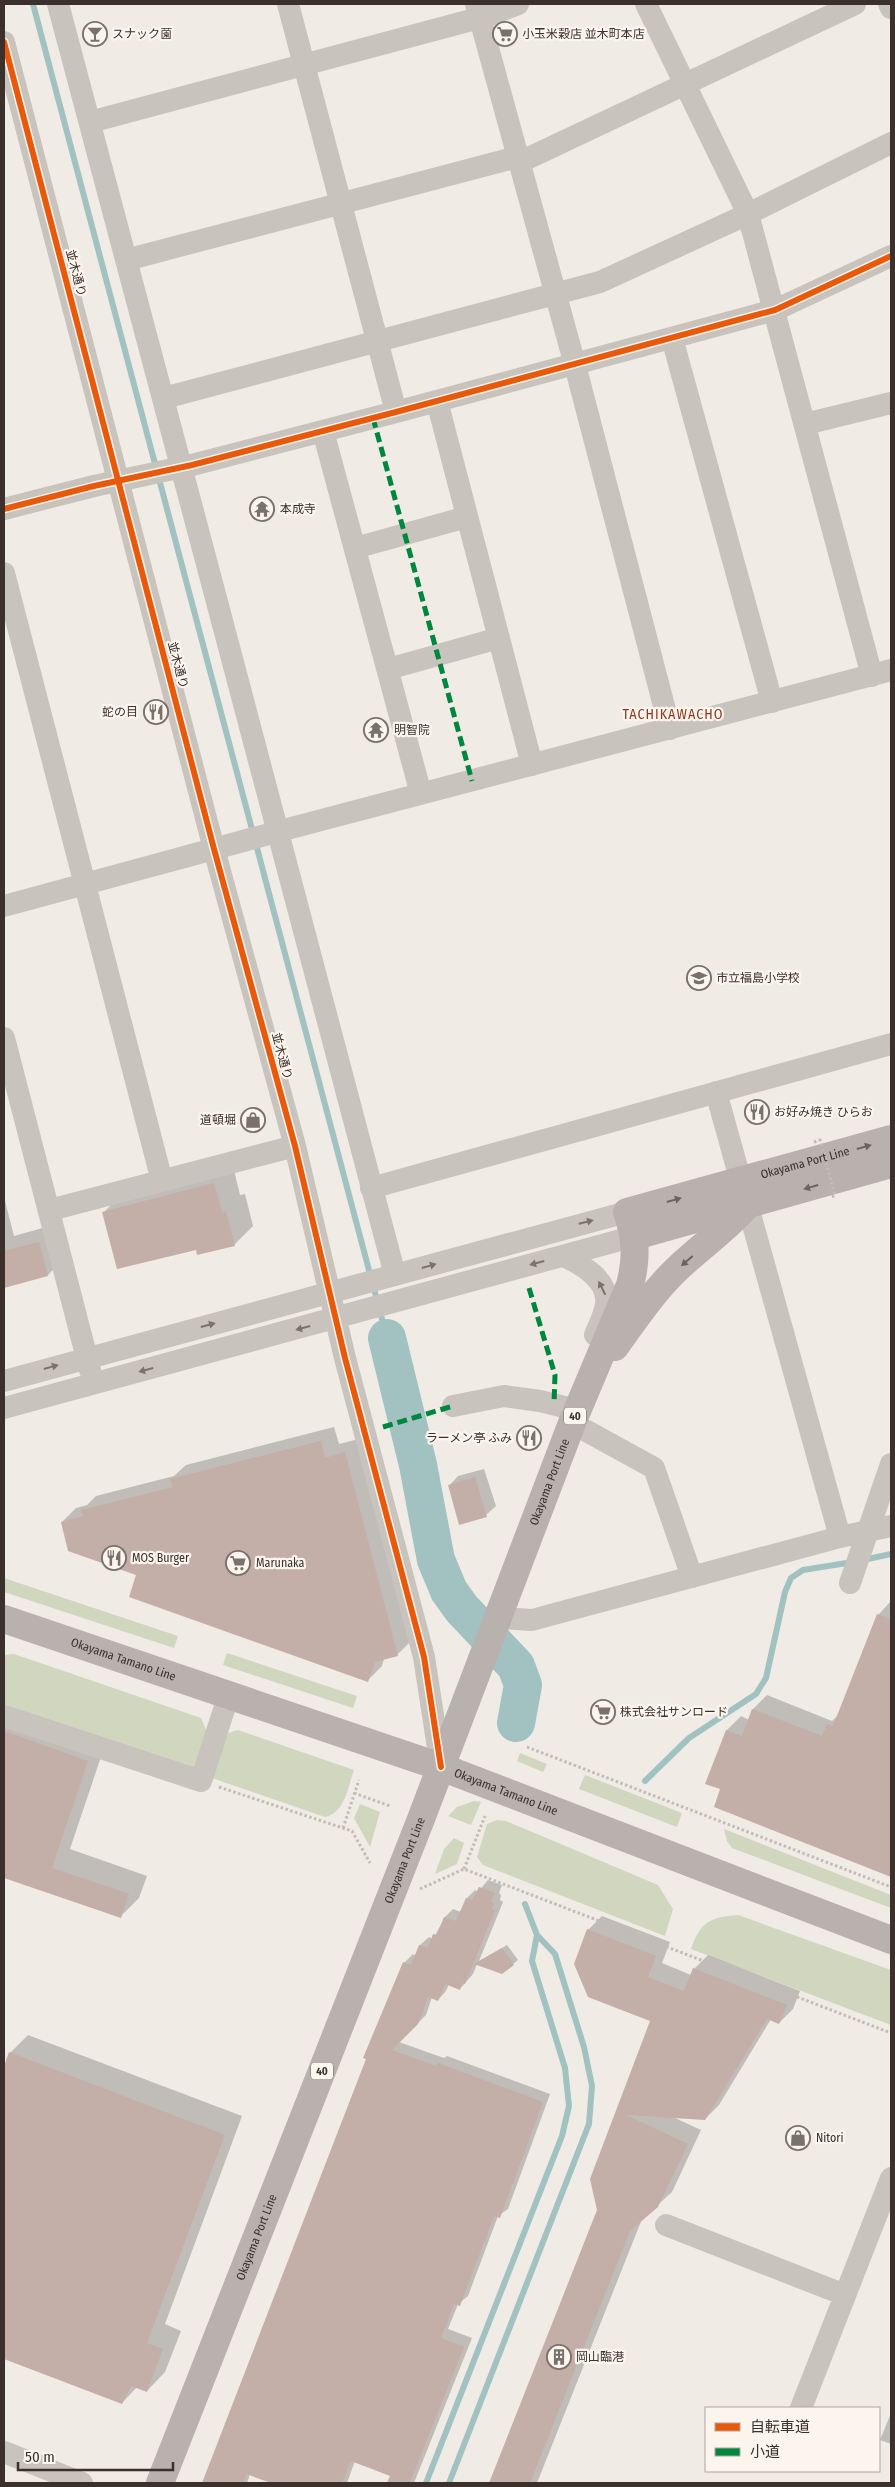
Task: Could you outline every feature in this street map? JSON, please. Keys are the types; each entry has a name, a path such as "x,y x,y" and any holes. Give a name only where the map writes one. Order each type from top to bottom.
{"main road":[{"name":"Okayama Port Line","path":"745,1193 891,1139"},
{"name":"Okayama Port Line","path":"160,2483 441,1767 575,1416 630,1285 635,1264 631,1224 745,1193 891,1164"},
{"name":"40","path":"588,1385 651,1299 676,1270 729,1226 745,1193"},
{"name":"Okayama Tamano Line","path":"4,1619 441,1767 891,1940"}],"street":[{"path":"58,4 164,398 176,468 270,834 371,1188 389,1277"},
{"path":"288,4 396,412"},
{"path":"90,122 518,4"},
{"path":"4,906 882,673 805,424 748,214 646,4"},
{"path":"126,260 341,203 517,160 685,84 854,4"},
{"path":"889,4 891,8"},
{"path":"478,14 575,364 670,729"},
{"name":"並木通り","path":"5,49 214,849 295,1146 336,1319 424,1657 441,1767"},
{"path":"164,398 600,282 748,214 891,143"},
{"path":"4,509 118,480 176,468 396,412 775,310 891,256"},
{"path":"672,338 772,702"},
{"path":"437,401 532,765"},
{"path":"805,424 891,403"},
{"path":"323,430 421,794"},
{"path":"355,548 467,517"},
{"path":"4,574 162,1181"},
{"path":"388,669 499,638"},
{"path":"4,1038 50,1210 93,1384"},
{"path":"371,1188 891,1044"},
{"path":"716,1092 840,1537"},
{"path":"50,1210 295,1146"},
{"path":"4,1381 86,1357 389,1277 528,1237 631,1224"},
{"path":"4,1408 564,1256 631,1224"},
{"path":"564,1256 580,1263 594,1275 604,1288 606,1298 606,1308 591,1346 588,1385"},
{"path":"453,1406 504,1396 540,1401 575,1416 654,1468 692,1577"},
{"path":"850,1583 891,1464"},
{"path":"498,1618 532,1620 840,1537 866,1539 891,1526"},
{"path":"4,1716 202,1781 229,1694"},
{"path":"801,2407 891,2178"},
{"path":"666,2225 845,2295"},
{"path":"4,2452 82,2483"}],"path":[{"path":"814,1142 820,1140 835,1196 830,1198"},
{"path":"527,1747 891,1887"},
{"path":"343,1828 359,1780"},
{"path":"202,1781 352,1831 370,1863"},
{"path":"354,1793 390,1806"},
{"path":"419,1890 464,1869 485,1816"},
{"path":"464,1869 891,2033"}],"green space":[{"path":"4,1578 178,1636 174,1648 4,1592"},
{"path":"227,1653 357,1696 353,1708 223,1665"},
{"path":"14,1654 201,1718 207,1732 194,1770 4,1708 4,1655"},
{"path":"238,1730 354,1770 341,1805 332,1815 325,1817 209,1777 228,1733"},
{"path":"520,1753 547,1764 543,1772 517,1761"},
{"path":"585,1775 682,1813 677,1827 579,1789"},
{"path":"474,1801 481,1802 471,1825 448,1816 457,1807"},
{"path":"360,1804 380,1812 370,1847 354,1818"},
{"path":"497,1820 506,1821 658,1885 673,1909 665,1936 483,1865 477,1857 487,1824"},
{"path":"724,1829 891,1895 891,1908 732,1848 727,1841"},
{"path":"454,1838 464,1843 457,1864 435,1874 444,1849"},
{"path":"738,1915 891,1970 891,2025 691,1949 698,1933 707,1923 720,1918"}],"building":[{"path":"214,1183 222,1212 226,1211 235,1246 197,1255 196,1250 117,1269 102,1212"},
{"path":"39,1242 48,1276 4,1288 4,1251"},
{"name":"Marunaka","path":"321,1441 325,1458 345,1452 398,1656 375,1662 368,1682 129,1597 136,1575 68,1551 61,1522 83,1516 81,1510 173,1487 170,1479"},
{"path":"475,1477 487,1517 459,1525 448,1485"},
{"path":"877,1614 891,1620 891,1877 714,1807 720,1789 705,1784 726,1730 742,1736 752,1709 822,1736 827,1724 833,1726"},
{"path":"4,1731 88,1761 52,1868 129,1894 121,1918 4,1878"},
{"path":"479,1887 495,1893 491,1902 494,1903 492,1909 495,1910 465,1984 462,1983 460,1990 445,1984 438,2001 428,1997 418,2024 392,2050 436,2066 438,2063 543,2102 500,2218 494,2216 460,2306 454,2304 441,2338 464,2347 410,2483 387,2483 390,2476 351,2461 342,2483 271,2483 246,2474 243,2483 202,2483 366,2059 363,2058 403,1962 411,1965 419,1945 428,1948 433,1934 437,1935 444,1917 456,1921 466,1898 472,1900"},
{"name":"岡山臨港","path":"587,1929 656,1956 648,1977 684,1991 693,1968 787,2005 779,2024 767,2019 705,2120 626,2115 688,2144 658,2207 630,2231 530,2483 489,2483 597,2210 590,2179 650,2021 588,1997 574,1964"},
{"path":"502,1948 514,1965 502,1974 474,1964"},
{"path":"9,2052 225,2135 147,2343 163,2349 147,2392 131,2386 122,2404 4,2359 4,2066"}],"waterway":[{"path":"33,4 387,1338"},
{"path":"387,1338 418,1465 436,1560 449,1591 462,1609 516,1666 523,1685 516,1723"},
{"path":"863,1560 891,1554"},
{"path":"645,1781 689,1738 756,1694 766,1678 785,1592 791,1578 803,1570 853,1562"},
{"path":"426,2483 562,2136 569,2106 565,2068 532,1961 537,1935 525,1904"},
{"path":"449,2483 589,2124 592,2086 584,2047 555,1954 537,1935"}],"marked path":[{"path":"373,418 472,781"},
{"path":"529,1288 555,1375 554,1404"},
{"path":"383,1427 453,1406"}],"cycle path":[{"path":"4,42 214,849 295,1146 345,1358 424,1657 441,1767"},
{"path":"4,509 94,486 192,465 775,310 891,256"}],"place":[{"name":"スナック薗","path":"95,34"},
{"name":"小玉米穀店 並木町本店","path":"505,34"},
{"name":"本成寺","path":"262,509"},
{"name":"蛇の目","path":"156,712"},
{"name":"明智院","path":"376,730"},
{"name":"市立福島小学校","path":"699,978"},
{"name":"お好み焼き ひらお","path":"757,1112"},
{"name":"道頓堀","path":"253,1120"},
{"name":"ラーメン亭 ふみ","path":"529,1438"},
{"name":"MOS Burger","path":"114,1558"},
{"name":"Marunaka","path":"238,1563"},
{"name":"株式会社サンロード","path":"603,1712"},
{"name":"Nitori","path":"798,2138"},
{"name":"岡山臨港","path":"559,2357"}],"district":[{"name":"TACHIKAWACHO","path":"673,714"}]}
